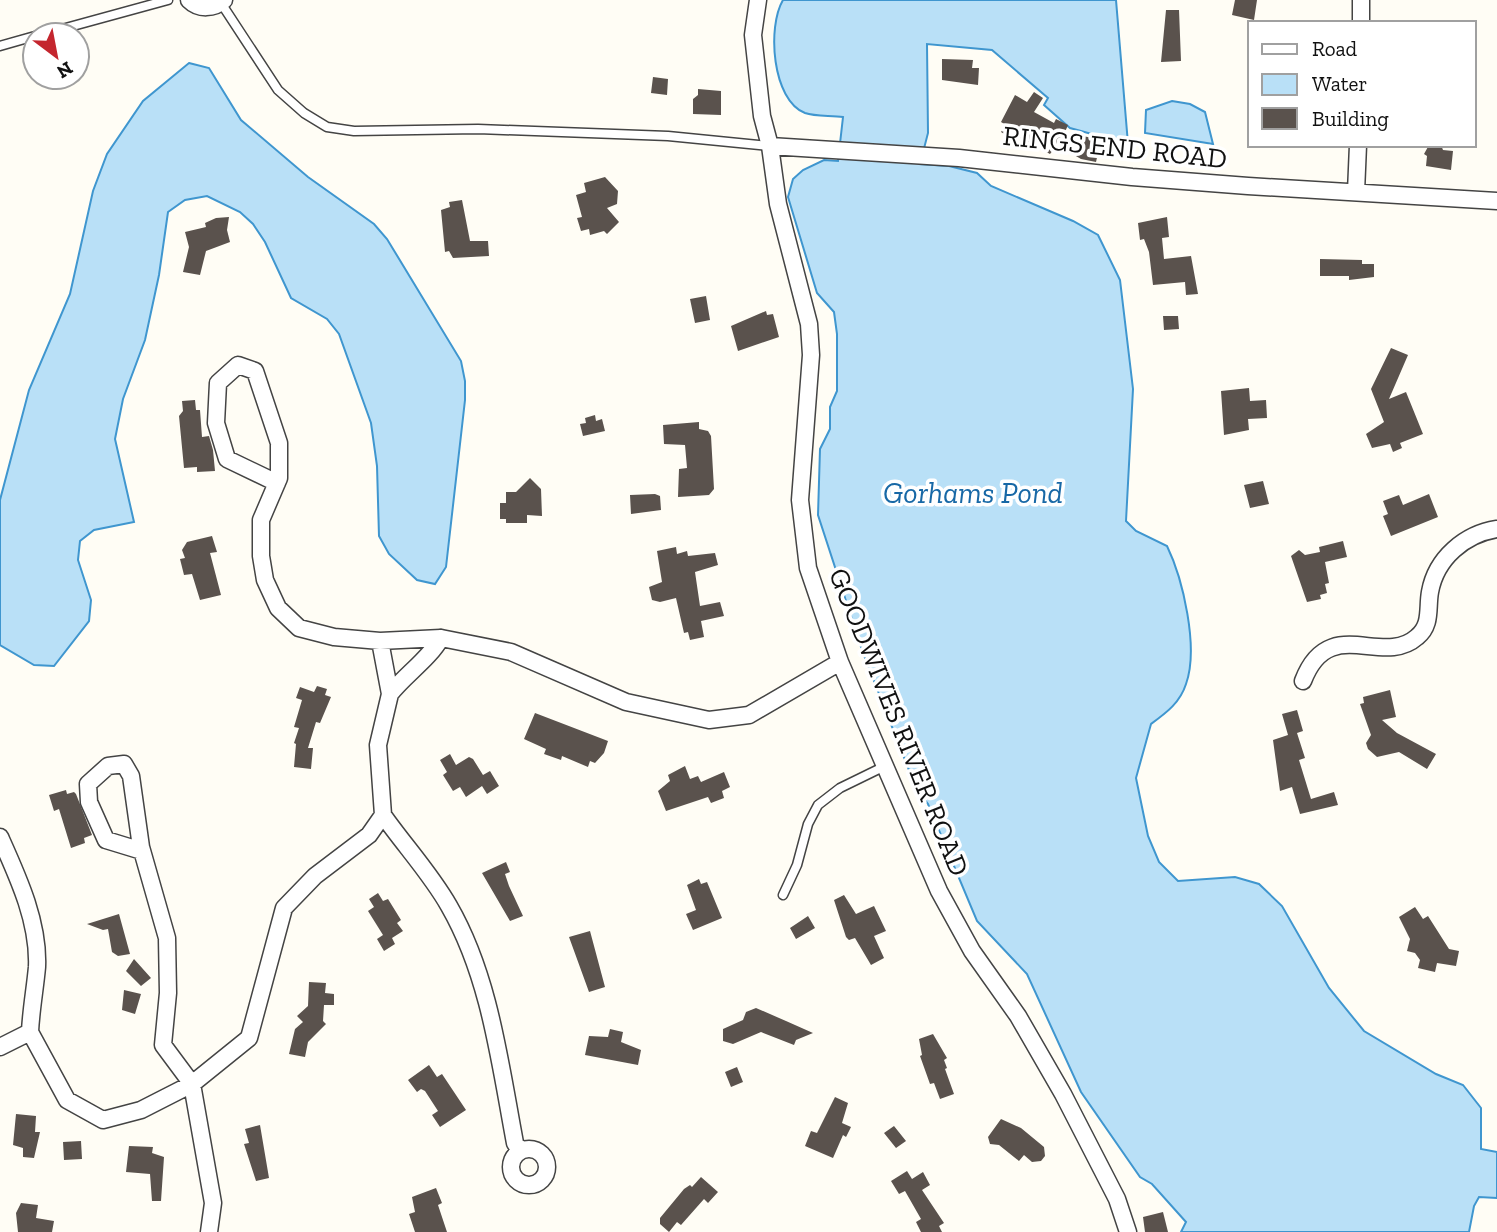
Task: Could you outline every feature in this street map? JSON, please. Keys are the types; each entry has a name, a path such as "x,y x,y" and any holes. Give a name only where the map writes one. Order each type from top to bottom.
{"street":[{"path":"188,0 202,7 223,1"},
{"name":"GOODWIVES RIVER ROAD","path":"758,0 753,35 762,116 771,146 778,205 809,324 811,355 800,500 808,568 840,662 883,767 939,891 972,951 1018,1016 1063,1094 1117,1199 1128,1232"},
{"path":"1361,0 1361,21"},
{"name":"RINGS END ROAD","path":"771,146 959,158 1132,177 1497,201"},
{"path":"1356,192 1358,147"},
{"path":"277,483 227,459 216,423 218,383 237,365 255,371 279,443 277,483 261,520 261,556 265,580 278,608 299,628 334,637 380,641 441,638 511,652 625,702 709,720 749,715 840,662"},
{"path":"1303,681 1317,656 1330,650 1350,643 1396,648 1419,635 1428,619 1432,584 1445,560 1465,540 1497,529"},
{"path":"390,694 406,674 433,652 441,638"},
{"path":"380,641 390,694 378,745 383,815 449,905 468,948 490,1014 515,1143 520,1151"},
{"path":"142,851 106,839 89,802 88,784 108,766 124,764 131,776 142,851 167,938 168,993 163,1045 192,1084 213,1203 209,1232"},
{"path":"0,837 26,900 35,937 37,966 30,1032 67,1100 103,1120 141,1110 192,1084 248,1038 284,908 315,876 369,835 383,815"},
{"path":"0,1047 30,1032"}],"lane":[{"path":"91,21 169,0"},
{"path":"223,1 278,90 304,113 327,127 354,131 478,129 668,136 771,146"},
{"path":"0,46 21,40"},
{"path":"783,895 797,865 808,824 818,805 840,788 883,767"}],"water":[{"name":"Gorhams Pond","path":"783,0 1116,0 1128,144 1070,128 1044,105 1048,98 992,50 927,44 928,133 920,164 949,166 977,173 991,186 1073,221 1098,235 1120,280 1133,389 1126,521 1136,531 1167,546 1179,576 1190,633 1190,669 1186,684 1176,702 1151,724 1136,778 1148,836 1159,862 1178,881 1235,877 1259,884 1282,906 1329,988 1364,1031 1436,1074 1463,1085 1481,1108 1481,1149 1497,1152 1497,1198 1479,1197 1474,1206 1469,1232 1181,1232 1186,1222 1152,1184 1140,1177 1081,1092 1027,974 977,921 928,804 916,788 863,653 818,515 820,449 830,429 830,407 837,391 837,334 834,312 817,293 788,197 793,179 803,170 824,160 838,161 843,117 805,113 794,106 785,94 779,79 774,44 778,12"},
{"path":"189,63 209,68 241,120 308,177 374,224 387,239 461,361 465,400 446,567 435,584 417,580 389,554 379,536 377,466 371,423 339,334 327,319 291,298 265,242 253,224 240,212 207,196 185,200 168,212 159,275 145,340 123,399 115,439 134,522 94,530 80,541 78,560 91,600 89,621 54,666 34,665 0,645 0,500 29,390 70,294 93,191 107,154 143,101"},
{"path":"1172,101 1190,104 1205,112 1213,144 1145,133 1146,110"}],"building":[{"path":"1235,0 1257,0 1254,20 1232,15"},
{"path":"1166,10 1179,10 1181,61 1161,62"},
{"path":"942,59 973,60 972,68 979,68 978,85 942,80"},
{"path":"653,77 668,79 667,95 651,93"},
{"path":"698,89 721,91 721,115 693,114 693,99 698,95"},
{"path":"1034,92 1043,98 1034,112 1054,123 1056,119 1068,125 1065,132 1101,140 1096,162 1081,159 1057,145 1050,154 1016,136 1014,140 1001,132 1006,125 1001,122 1015,95 1027,102"},
{"path":"1428,147 1442,147 1443,150 1453,151 1451,170 1426,166 1427,156 1424,154"},
{"path":"605,177 618,191 617,204 607,208 619,222 607,234 604,231 590,235 589,229 581,231 577,218 582,217 576,195 586,192 584,183"},
{"path":"462,200 470,241 488,241 489,256 453,258 449,251 445,252 441,210 450,207 449,202"},
{"path":"229,217 227,230 230,242 206,251 200,275 183,272 189,247 185,232 206,227 205,223 216,218"},
{"path":"1167,217 1169,237 1162,238 1164,259 1191,256 1198,294 1186,295 1185,282 1153,285 1149,252 1144,239 1140,240 1138,223"},
{"path":"1320,259 1362,260 1362,264 1374,264 1374,277 1349,280 1349,276 1320,276"},
{"path":"706,296 710,320 695,323 690,299"},
{"path":"766,311 767,315 773,314 779,337 738,351 731,326"},
{"path":"1163,316 1178,316 1179,329 1164,330"},
{"path":"1391,348 1408,355 1389,399 1406,392 1423,434 1400,443 1402,448 1393,452 1390,444 1372,448 1366,434 1384,422 1371,389"},
{"path":"1249,388 1250,401 1266,400 1267,418 1248,419 1249,430 1224,435 1221,391"},
{"path":"195,400 196,410 200,410 202,437 209,436 213,450 215,471 197,472 197,467 184,468 179,416 183,411 182,401"},
{"path":"595,415 596,421 602,419 605,431 583,436 580,424 586,423 585,418"},
{"path":"699,422 699,429 708,431 711,436 714,489 709,495 678,497 679,469 687,468 685,445 664,444 663,425"},
{"path":"530,478 541,489 542,516 527,515 527,523 506,523 506,519 500,519 500,503 506,503 506,492 516,492"},
{"path":"1263,481 1269,504 1250,508 1244,485"},
{"path":"1429,494 1438,517 1391,536 1383,516 1388,514 1383,501 1399,495 1403,505"},
{"path":"630,495 660,496 661,510 631,514"},
{"path":"212,536 217,552 210,553 221,595 200,600 192,574 184,575 180,559 185,558 182,550 187,542"},
{"path":"1343,541 1347,557 1325,562 1329,583 1325,584 1327,593 1320,595 1321,599 1307,602 1291,556 1299,550 1305,555 1320,552 1319,547"},
{"path":"676,547 677,554 687,551 688,556 715,553 718,565 695,572 700,606 720,602 724,616 701,621 704,637 690,640 688,632 684,633 676,598 660,602 652,600 649,587 662,582 657,551"},
{"path":"317,686 327,689 325,695 331,697 320,723 316,722 308,748 313,748 311,769 294,767 294,743 299,728 294,727 302,700 296,698 300,687 314,692"},
{"path":"1390,690 1396,717 1382,720 1397,733 1436,754 1427,769 1399,752 1377,757 1368,749 1366,743 1371,735 1360,704 1364,703 1363,697"},
{"path":"1297,710 1303,731 1297,733 1305,758 1299,760 1311,799 1334,792 1338,805 1300,814 1292,787 1280,791 1273,740 1288,735 1282,714"},
{"path":"535,713 608,741 604,753 595,763 590,761 588,767 562,756 561,760 544,754 546,749 524,739"},
{"path":"450,754 456,765 469,757 473,759 483,775 490,771 499,786 487,794 482,786 466,797 460,787 453,791 443,775 447,772 440,760"},
{"path":"685,766 690,779 698,776 701,782 724,772 730,787 722,791 724,798 711,803 708,797 666,811 658,791 670,781 668,775"},
{"path":"66,790 67,794 76,794 92,835 84,838 85,843 71,848 59,809 54,811 49,795"},
{"path":"506,862 510,872 505,874 523,916 510,921 482,873"},
{"path":"699,879 701,884 707,882 722,918 693,930 686,914 696,910 687,885"},
{"path":"378,893 383,901 388,899 401,920 397,923 403,931 392,938 395,944 384,951 377,939 383,935 368,911 374,907 369,899"},
{"path":"844,895 856,914 874,906 886,931 874,936 884,958 871,965 855,938 849,940 846,937 834,900"},
{"path":"1415,907 1423,919 1428,916 1449,949 1459,951 1456,966 1437,963 1435,972 1418,968 1420,960 1415,953 1407,951 1410,939 1399,917"},
{"path":"119,914 130,954 118,956 112,952 108,929 103,930 87,924"},
{"path":"808,916 815,928 796,939 790,928"},
{"path":"590,931 605,987 589,992 569,937"},
{"path":"134,959 151,978 141,986 126,971"},
{"path":"309,982 326,983 325,993 334,994 334,1005 324,1005 323,1021 326,1024 308,1042 305,1057 289,1054 295,1029 303,1022 297,1016 308,1006"},
{"path":"124,990 141,994 135,1014 122,1010"},
{"path":"756,1008 813,1033 796,1040 794,1045 761,1032 733,1044 723,1041 723,1029 743,1020 746,1012"},
{"path":"610,1029 623,1032 621,1042 641,1050 638,1065 585,1055 589,1036 608,1037"},
{"path":"933,1034 947,1058 944,1060 945,1069 954,1094 940,1099 934,1083 930,1084 920,1056 919,1039"},
{"path":"429,1065 437,1077 442,1074 466,1110 440,1127 432,1115 438,1111 425,1091 421,1089 417,1092 408,1080"},
{"path":"737,1067 743,1082 731,1087 725,1072"},
{"path":"835,1097 848,1103 842,1123 851,1127 846,1137 843,1135 833,1158 805,1146 811,1131 817,1133"},
{"path":"16,1114 36,1116 35,1132 40,1132 34,1158 23,1157 23,1148 13,1145"},
{"path":"1001,1119 1021,1128 1044,1147 1045,1156 1041,1161 1032,1162 1024,1155 1019,1161 999,1145 990,1144 988,1137"},
{"path":"260,1125 269,1178 256,1181 244,1144 249,1143 245,1129"},
{"path":"894,1126 906,1141 896,1148 884,1133"},
{"path":"81,1141 82,1159 64,1160 63,1142"},
{"path":"129,1146 153,1147 152,1153 164,1157 161,1201 152,1201 150,1174 126,1172"},
{"path":"907,1171 912,1179 923,1172 930,1185 922,1190 944,1223 939,1226 942,1232 921,1232 916,1222 921,1219 905,1191 899,1194 891,1181"},
{"path":"701,1177 718,1192 708,1203 704,1199 681,1225 677,1222 669,1232 660,1224 660,1218 684,1189 690,1185 692,1187"},
{"path":"436,1188 442,1203 438,1205 447,1232 415,1232 409,1214 415,1212 412,1197"},
{"path":"21,1203 38,1205 36,1218 54,1221 52,1232 18,1232 16,1213"},
{"path":"1163,1212 1168,1232 1145,1232 1143,1217"}]}
